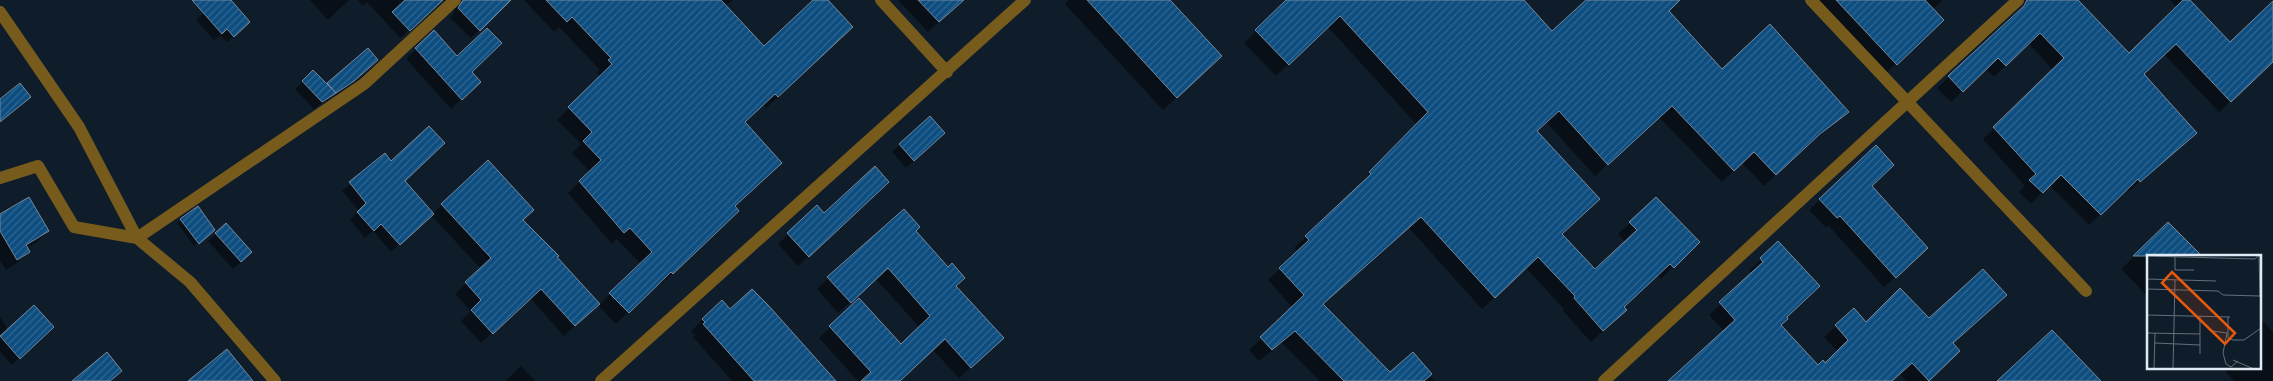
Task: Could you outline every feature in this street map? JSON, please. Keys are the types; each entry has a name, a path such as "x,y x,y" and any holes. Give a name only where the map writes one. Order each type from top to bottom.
{"street":[{"path":"0,178 38,166 74,227 138,238 364,84 455,0"},
{"path":"881,0 947,72"},
{"path":"602,381 1025,0"},
{"path":"1811,0 2086,291"},
{"path":"1604,381 2018,0"},
{"path":"0,12 79,127 138,238 190,282 275,381"}],"building":[{"path":"192,0 231,0 250,22 234,37 227,29 222,34"},
{"path":"405,0 443,0 410,31 392,12"},
{"path":"463,0 511,0 480,31 458,8"},
{"path":"546,0 721,0 764,46 813,0 828,0 853,27 778,97 775,94 745,122 782,163 735,206 739,211 673,274 671,272 629,313 609,293 652,252 630,228 624,233 579,181 601,160 583,141 592,132 568,107 612,64 608,60 611,58 572,17 567,22"},
{"path":"918,0 964,0 939,22"},
{"path":"1087,0 1170,0 1222,56 1177,98"},
{"path":"1286,0 1524,0 1552,31 1586,0 1680,0 1669,11 1722,69 1770,24 1849,112 1820,134 1776,175 1754,152 1734,171 1672,106 1608,165 1559,111 1537,131 1600,199 1562,234 1595,269 1637,230 1629,222 1656,197 1700,242 1674,268 1670,264 1624,307 1627,310 1603,331 1574,298 1575,296 1538,257 1495,298 1421,217 1323,304 1390,372 1413,352 1432,374 1424,381 1344,381 1295,331 1272,350 1260,337 1304,295 1279,268 1309,240 1305,236 1371,174 1369,172 1428,112 1340,16 1289,65 1255,30"},
{"path":"1836,0 1925,0 1944,20 1897,65"},
{"path":"2027,0 2078,0 2129,53 2183,0 2190,0 2230,42 2273,1 2273,62 2231,102 2176,44 2144,74 2197,133 2140,182 2138,179 2101,215 2061,175 2043,193 2029,180 2036,174 1993,127 2064,58 2040,33 2006,66 1998,58 1963,92 1948,76 2024,6"},
{"path":"487,28 502,43 472,72 481,82 462,100 415,48 434,30 457,56"},
{"path":"368,48 378,60 354,81 336,93 327,83"},
{"path":"313,70 336,93 322,102 302,81"},
{"path":"20,83 31,97 0,122 0,99"},
{"path":"930,116 945,133 914,161 899,144"},
{"path":"429,126 445,143 405,181 434,214 400,245 381,224 374,231 357,212 366,203 349,182 385,153 391,161"},
{"path":"1876,145 1894,165 1872,186 1928,248 1896,278 1840,216 1837,218 1819,199"},
{"path":"488,160 534,210 523,220 559,256 557,257 600,304 575,326 541,289 493,334 471,310 481,300 465,282 491,258 441,204"},
{"path":"875,166 889,182 809,257 787,233 817,205 824,213"},
{"path":"29,197 49,231 26,245 30,252 17,260 0,231 0,214"},
{"path":"198,206 215,230 199,244 180,219"},
{"path":"904,209 920,227 916,231 948,267 952,263 965,278 956,286 1004,338 971,368 945,339 900,381 861,381 871,372 829,326 859,298 901,344 930,316 888,268 851,303 827,277"},
{"path":"2168,222 2201,255 2147,255 2133,256"},
{"path":"226,223 252,252 241,262 215,233"},
{"path":"1778,241 1820,286 1781,325 1818,365 1823,360 1825,363 1848,340 1835,325 1854,308 1866,322 1900,288 1929,318 1983,269 2007,295 1953,343 1960,351 1929,381 1912,363 1892,381 1668,381 1735,320 1719,302 1763,262 1760,258"},
{"path":"752,289 836,381 754,381 703,324 705,322 702,319 722,300 730,309"},
{"path":"34,305 54,327 20,359 0,336"},
{"path":"2052,330 2101,381 1997,381"},
{"path":"227,349 253,381 188,381"},
{"path":"107,352 122,371 110,381 72,381"}]}
